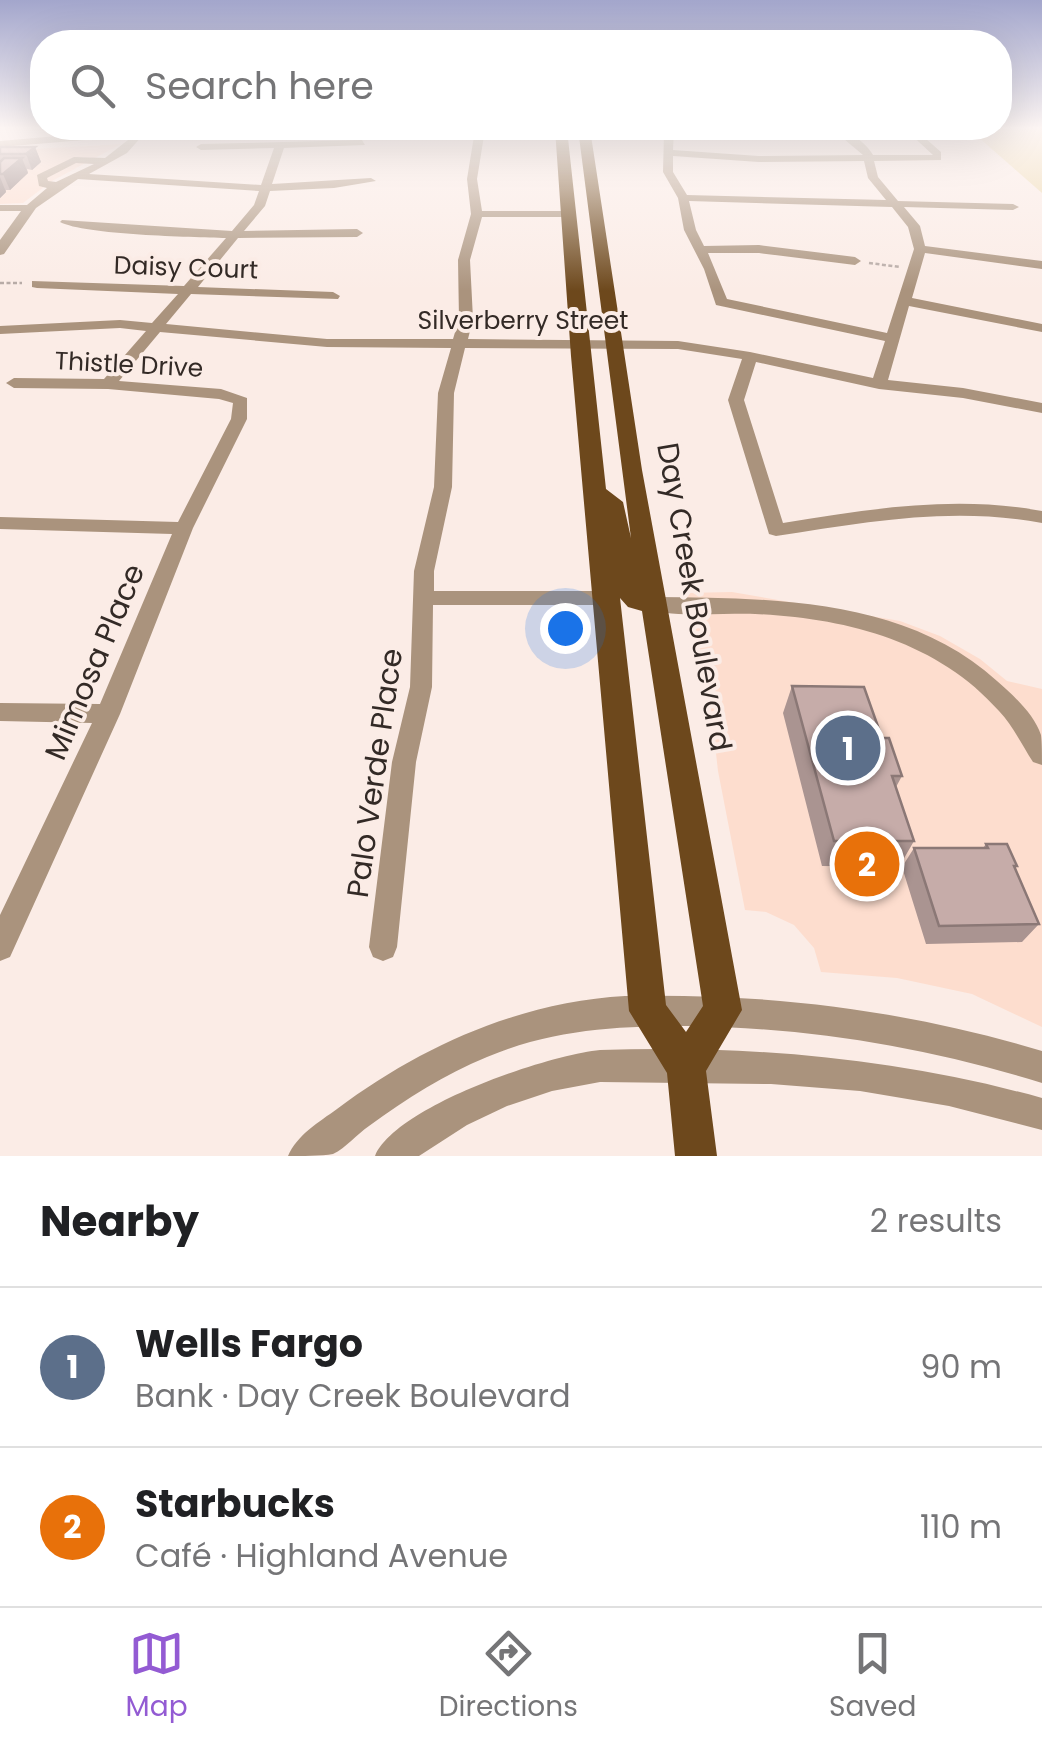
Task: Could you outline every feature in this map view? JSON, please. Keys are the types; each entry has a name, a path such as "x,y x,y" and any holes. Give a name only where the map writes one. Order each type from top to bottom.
{"main road":[{"path":"565,183 648,1011 686,1066 696,1156"},
{"name":"Day Creek Boulevard","path":"591,183 612,345 723,1010"},
{"path":"595,491 612,502 628,592 636,600 654,604"},
{"path":"686,1066 723,1010"}],"street":[{"path":"42,183 58,186"},
{"path":"0,250 31,208 64,183"},
{"path":"141,183 267,190 356,183"},
{"path":"108,384 259,206 269,183"},
{"name":"Palo Verde Place","path":"383,947 404,762 421,687 422,598 428,544 443,487 446,393 461,345 467,303 464,260 478,214 473,183"},
{"path":"674,183 722,302 890,338"},
{"path":"878,183 914,226 920,250 879,384"},
{"path":"683,198 1013,207"},
{"path":"0,208 31,208"},
{"path":"478,214 568,214"},
{"path":"66,222 129,230 234,234 357,233"},
{"path":"698,250 759,249 855,261"},
{"path":"920,250 1042,265"},
{"name":"Daisy Court","path":"37,284 333,296"},
{"path":"904,302 1042,328"},
{"name":"Silverberry Street","path":"0,330 85,324 156,326 251,338 461,345 678,345 879,384 963,393 1042,408"},
{"path":"750,356 736,400 776,530 930,507 980,507 1042,517"},
{"name":"Thistle Drive","path":"14,384 108,384 180,394 222,394 241,401"},
{"name":"Mimosa Place","path":"0,947 108,714 184,528 239,419 241,401"},
{"path":"0,523 184,528"},
{"path":"422,598 607,598"},
{"path":"654,604 750,604 854,621 911,636 958,658 995,687 1042,755"},
{"path":"0,712 108,714"},
{"path":"305,1156 377,1100 480,1044 540,1023 586,1014 780,1011 910,1029 1042,1067"},
{"path":"392,1156 463,1110 549,1076 582,1068 794,1066 846,1071 913,1081 1042,1114"}],"path":[{"path":"855,261 914,269"},
{"path":"0,283 37,284"}],"shaded area":[{"path":"0,183 49,183 23,203 0,204"},
{"path":"732,592 900,621 940,636 980,659 1007,681 1042,689 1042,1027 972,994 897,978 821,972 814,948 794,925 766,912 745,910 718,771 708,682 686,593"}],"building":[{"path":"792,686 864,687 882,738 889,738 902,776 892,776 914,841 834,841"},
{"path":"986,844 1007,844 1039,924 939,926 914,848 988,848"}],"place":[{"name":"Wells Fargo","path":"848,748"},
{"name":"Starbucks","path":"867,864"}]}
